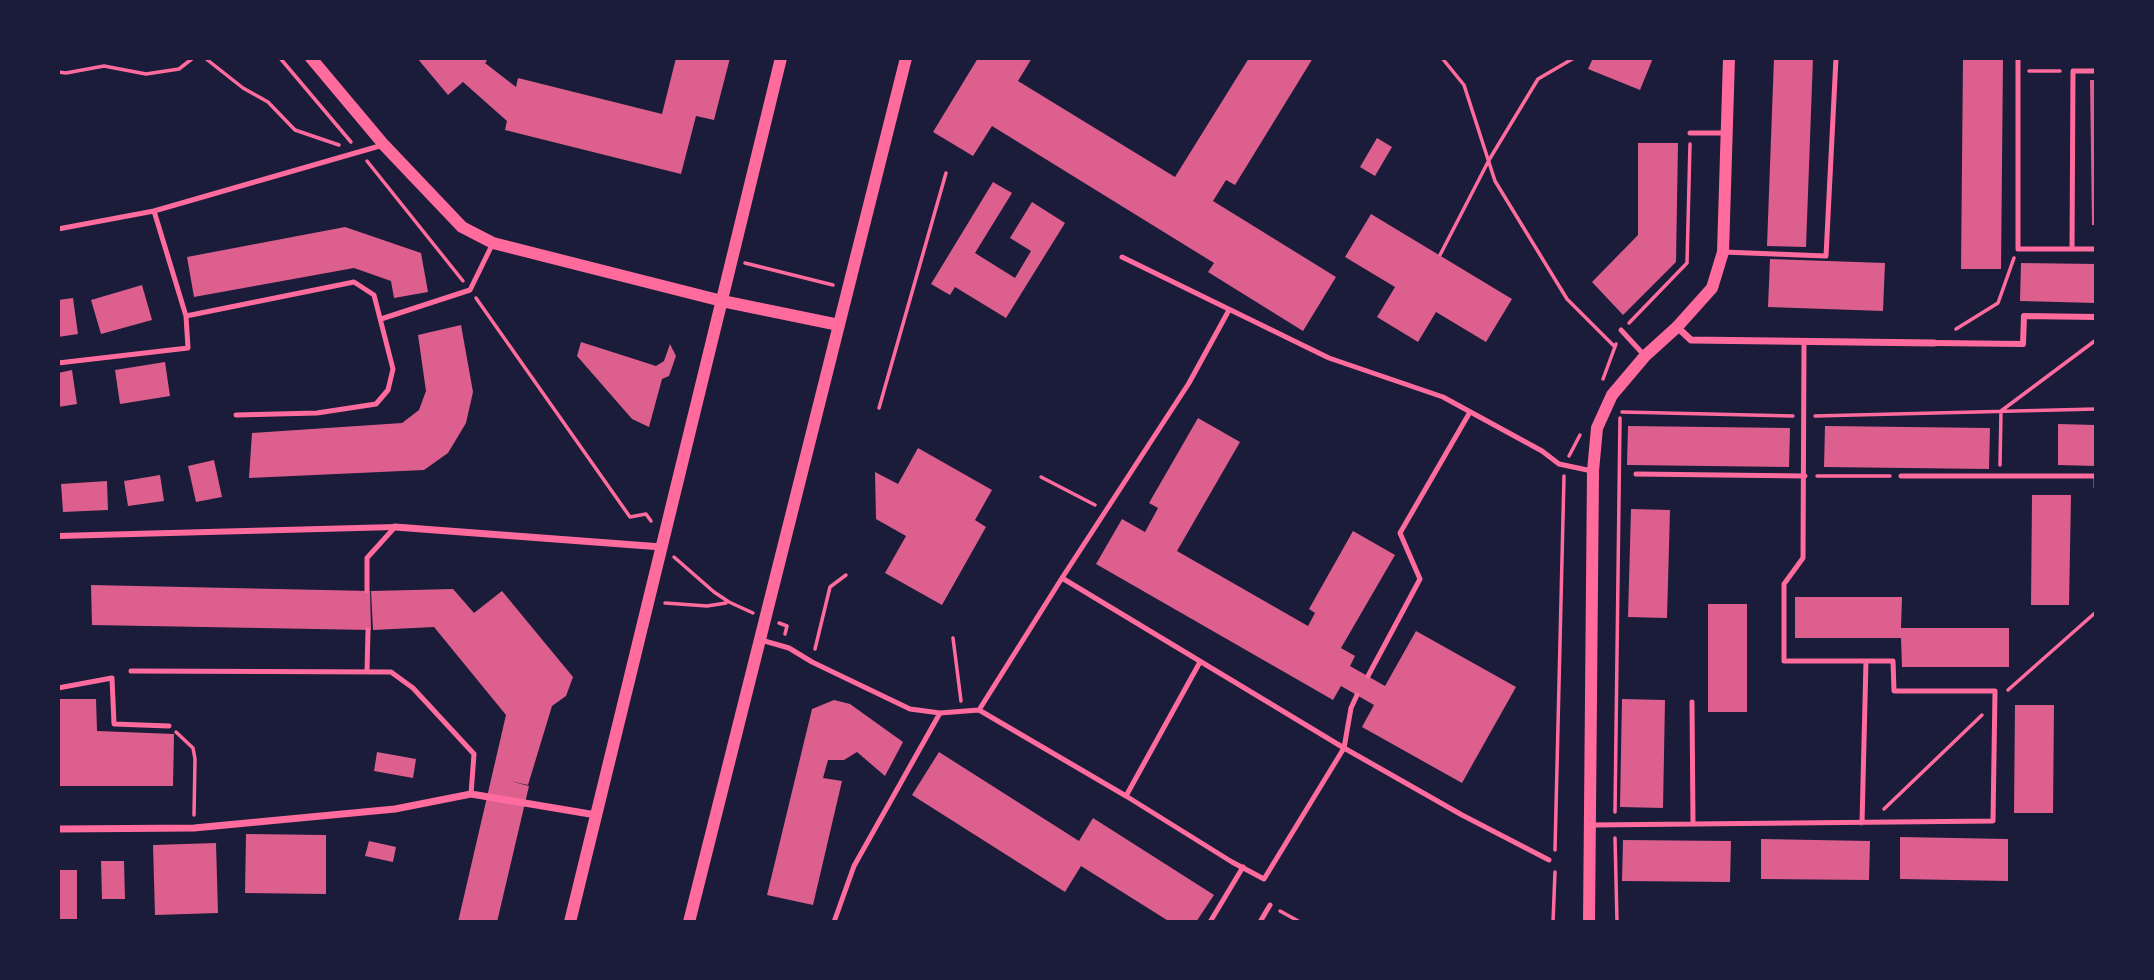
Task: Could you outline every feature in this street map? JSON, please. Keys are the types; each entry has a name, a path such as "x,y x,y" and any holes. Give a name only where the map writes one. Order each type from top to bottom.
{"street":[{"path":"311,58 384,145 462,227 493,243 722,301 839,325"},
{"path":"584,922 570,921 780,58"},
{"path":"689,922 906,58"},
{"path":"1589,922 1593,471 1597,428 1612,394 1712,288 1723,252 1729,58"},
{"path":"1676,327 1690,340 2022,344 2024,316 2096,317"},
{"path":"58,536 395,527 662,544"},
{"path":"58,829 194,828 395,808 471,794 596,815"}],"lane":[{"path":"1723,252 1826,256 1836,58"},
{"path":"2018,58 2018,249 2096,249"},
{"path":"2072,249 2073,71 2096,71"},
{"path":"1690,133 1726,134"},
{"path":"58,229 154,211 384,145"},
{"path":"58,363 188,348 186,316 154,211"},
{"path":"381,319 470,290 493,243"},
{"path":"1122,257 1329,358 1443,397 1542,451 1559,464 1593,471"},
{"path":"186,316 354,282 374,295 393,369 388,390 376,404 317,413 236,415"},
{"path":"979,710 1189,383 1229,310"},
{"path":"1621,330 1645,356"},
{"path":"1589,825 1993,821 1995,691 1894,691 1893,661 1784,661 1784,583 1803,558 1804,343"},
{"path":"1368,676 1420,579 1400,533 1470,412"},
{"path":"1636,474 1805,476"},
{"path":"1901,476 2096,476 2096,487"},
{"path":"367,592 367,558 395,527"},
{"path":"1062,578 1344,748 1462,815 1549,860"},
{"path":"367,672 368,630"},
{"path":"760,640 782,646 910,709 940,713 979,710 1264,879 1344,748 1351,708 1357,695"},
{"path":"1862,822 1866,661"},
{"path":"1126,796 1200,662"},
{"path":"131,671 390,672 413,688 474,754 471,794"},
{"path":"58,688 112,678 114,724 169,726"},
{"path":"1692,702 1693,824"},
{"path":"834,922 854,866 940,713"},
{"path":"1210,922 1243,867"},
{"path":"1260,922 1270,905"}],"path":[{"path":"58,72 104,66 146,74 179,69 193,58"},
{"path":"205,58 243,88 268,103 295,130 361,153"},
{"path":"1442,58 1464,85 1495,181 1567,299 1615,347"},
{"path":"1440,255 1489,160 1538,79 1574,58"},
{"path":"2018,71 2073,71"},
{"path":"879,408 946,173"},
{"path":"1934,343 1998,303 2018,249"},
{"path":"732,260 848,289"},
{"path":"2001,411 2096,340"},
{"path":"1604,412 1804,416 2096,409"},
{"path":"2000,476 2001,411"},
{"path":"1617,922 1615,825 1620,412"},
{"path":"1805,476 1901,476"},
{"path":"1041,477 1106,510"},
{"path":"646,514 662,544 714,593 787,626 782,646"},
{"path":"812,662 830,587 846,575"},
{"path":"648,602 707,606 729,602"},
{"path":"953,638 962,710"},
{"path":"169,726 192,748 195,759 194,828"}],"building":[{"path":"417,58 484,58 487,61 485,63 516,87 518,78 662,114 676,58 730,58 714,120 696,116 681,174 505,130 507,121 463,82 448,95"},
{"path":"978,58 1032,58 1018,81 1175,177 1249,58 1313,58 1235,185 1226,180 1213,201 1336,277 1303,331 1208,272 1214,263 992,126 973,156 933,132"},
{"path":"1593,58 1653,58 1640,90 1588,69"},
{"path":"1774,58 1813,58 1806,247 1767,246"},
{"path":"1963,58 2003,58 2001,269 1961,269"},
{"path":"2090,80 2096,80 2096,225 2092,225"},
{"path":"1377,138 1392,147 1375,176 1360,167"},
{"path":"1638,143 1678,143 1676,262 1623,315 1592,282 1638,235"},
{"path":"993,182 1012,193 975,253 1015,278 1031,251 1010,238 1032,202 1065,223 1006,318 955,287 950,295 931,284"},
{"path":"1371,214 1512,299 1486,342 1436,312 1418,342 1377,317 1395,287 1345,257"},
{"path":"345,227 421,253 428,292 394,298 391,281 354,268 194,297 187,257"},
{"path":"1770,259 1885,263 1883,311 1768,307"},
{"path":"2021,263 2096,264 2096,303 2020,301"},
{"path":"142,285 152,320 101,334 91,300"},
{"path":"73,298 78,334 58,337 58,300"},
{"path":"461,325 473,392 466,423 448,453 424,470 249,478 252,433 402,423 419,410 426,391 418,335"},
{"path":"581,342 656,366 664,361 670,344 676,356 669,376 662,379 649,427 632,419 577,356"},
{"path":"165,362 170,396 120,404 115,370"},
{"path":"72,370 77,404 58,407 58,373"},
{"path":"1198,418 1240,442 1177,551 1308,626 1315,613 1309,609 1353,531 1395,555 1341,648 1355,656 1350,666 1385,686 1416,631 1516,687 1462,783 1362,727 1374,705 1341,686 1333,700 1096,564 1122,519 1145,532 1158,508 1149,503"},
{"path":"2058,424 2096,425 2096,466 2058,465"},
{"path":"1628,426 1790,428 1789,467 1627,465"},
{"path":"1825,426 1990,428 1989,469 1824,467"},
{"path":"918,448 992,490 975,520 986,527 942,605 885,573 906,536 876,519 875,472 898,484"},
{"path":"214,460 222,497 196,502 188,466"},
{"path":"160,475 164,501 128,506 124,481"},
{"path":"107,481 108,510 63,512 61,484"},
{"path":"2032,495 2071,495 2069,605 2031,605"},
{"path":"1631,509 1670,510 1667,618 1628,617"},
{"path":"91,585 370,591 371,630 92,625"},
{"path":"453,589 474,613 502,591 573,677 566,696 552,706 528,785 510,781 529,786 497,922 458,922 506,715 434,627 373,630 371,591"},
{"path":"1795,597 1902,597 1901,628 2009,628 2009,667 1902,667 1901,638 1795,638"},
{"path":"1708,604 1747,604 1747,712 1708,712"},
{"path":"58,699 96,699 97,731 174,734 173,786 58,786"},
{"path":"1622,699 1665,700 1663,808 1620,807"},
{"path":"834,700 850,704 903,742 885,776 857,752 844,760 828,760 823,778 842,781 813,905 767,895 812,709"},
{"path":"2015,705 2054,705 2053,813 2014,813"},
{"path":"377,752 416,759 413,778 374,771"},
{"path":"939,752 1079,841 1093,818 1214,895 1196,922 1170,922 1081,866 1065,892 912,795"},
{"path":"246,834 326,835 326,894 245,893"},
{"path":"1900,837 2008,839 2008,881 1900,879"},
{"path":"1761,839 1870,841 1869,880 1761,879"},
{"path":"1623,840 1731,841 1730,882 1622,881"},
{"path":"369,841 396,847 393,862 365,856"},
{"path":"216,843 218,913 155,915 153,845"},
{"path":"101,861 124,861 125,899 102,899"},
{"path":"58,870 77,870 77,919 58,919"}]}
